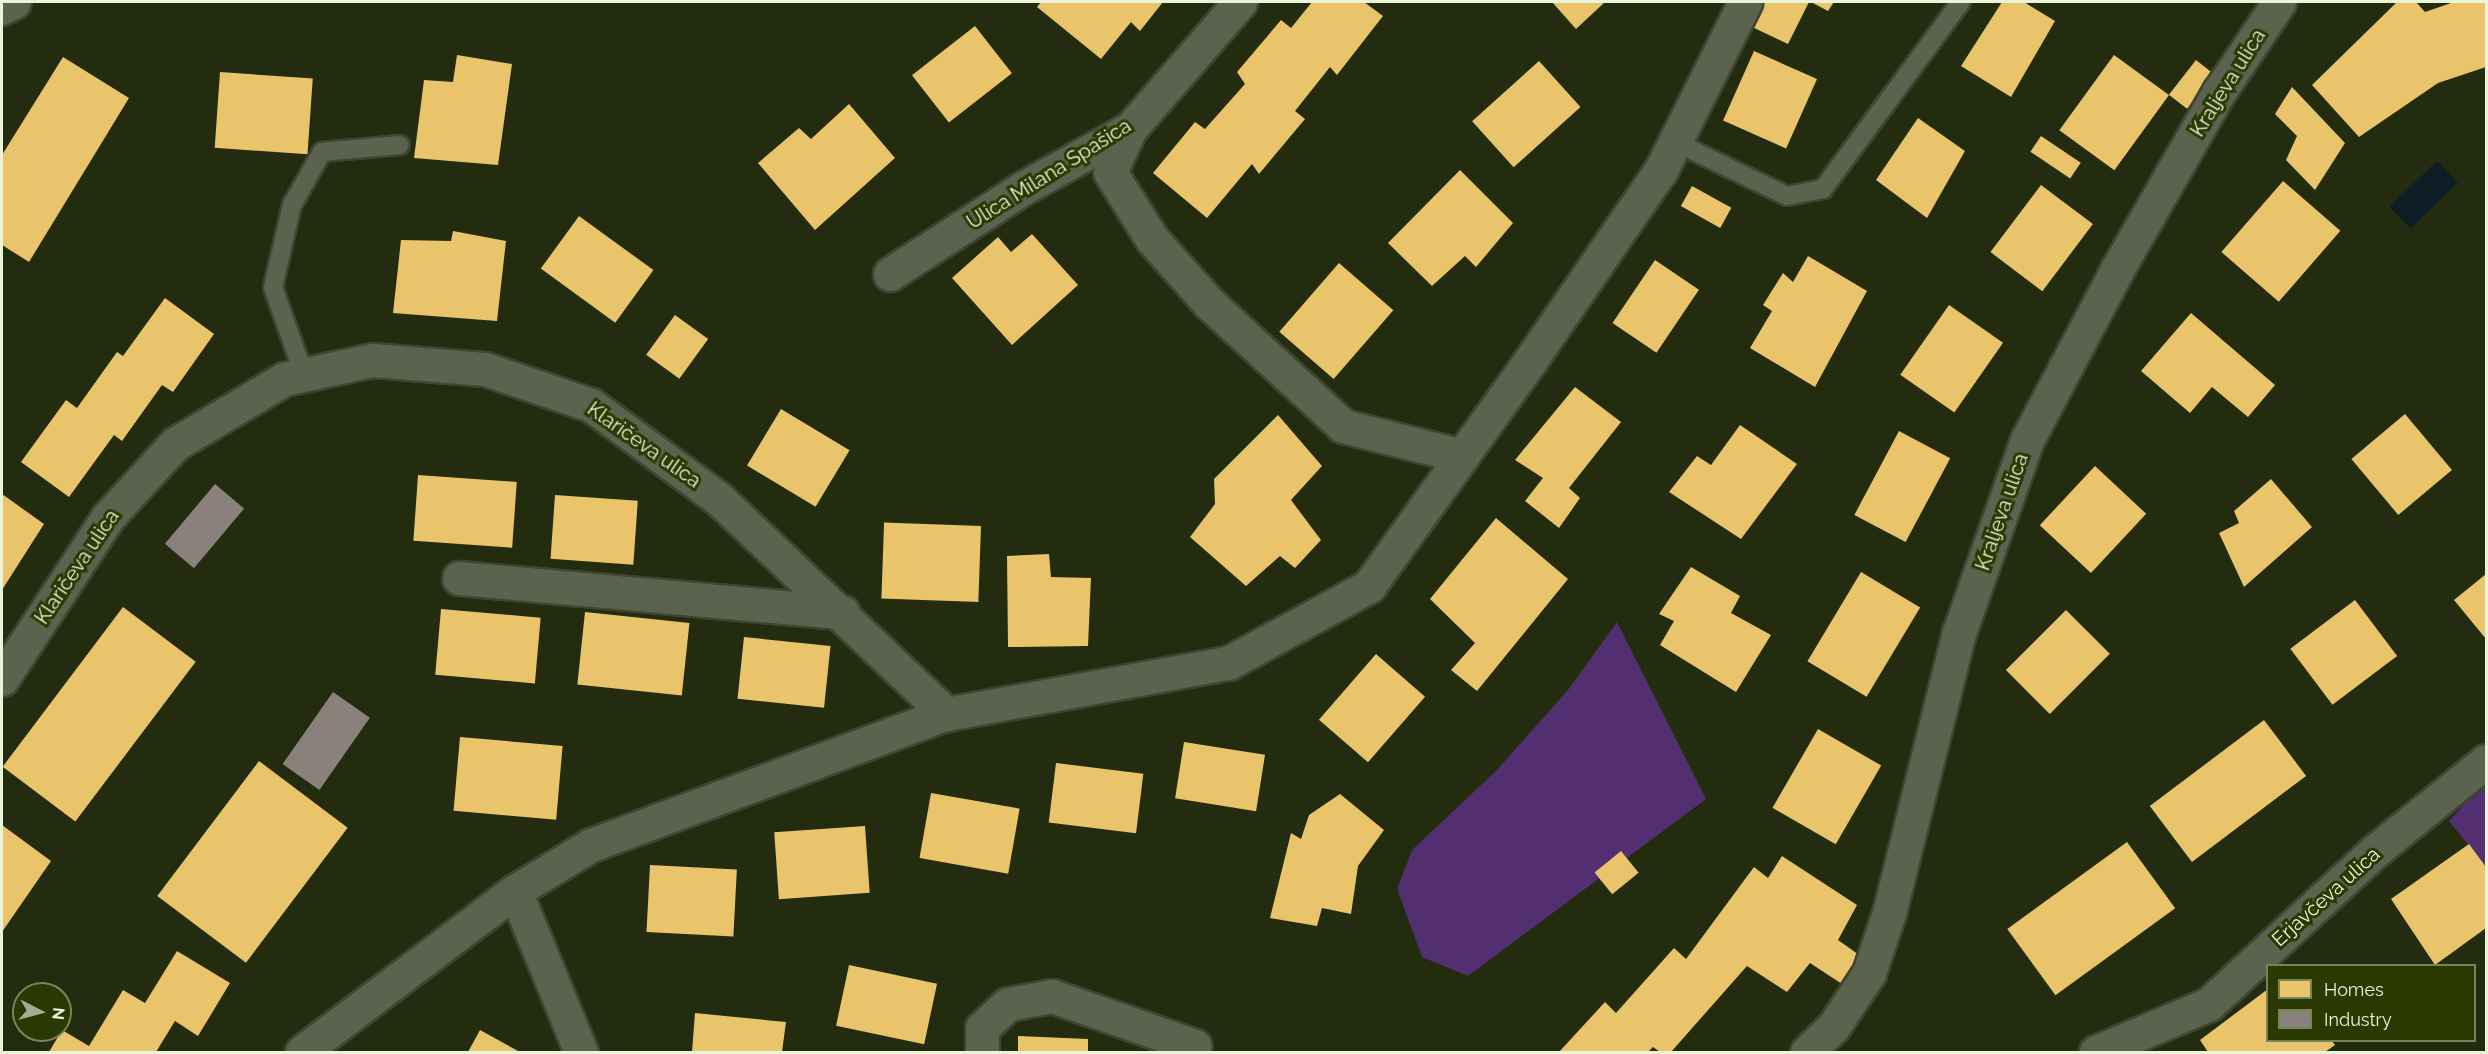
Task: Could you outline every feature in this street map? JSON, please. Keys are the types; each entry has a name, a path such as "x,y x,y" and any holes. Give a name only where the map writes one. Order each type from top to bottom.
{"street":[{"path":"2,8 14,2"},
{"name":"Ulica Milana Spašica","path":"890,274 1023,188 1130,129 1240,2"},
{"path":"302,1053 515,891 591,845 946,714 1228,663 1369,586 1661,170 1745,2"},
{"name":"Kraljeva ulica","path":"1807,1053 1834,1026 1869,973 1889,912 1959,633 2027,440 2130,247 2219,92 2279,2"},
{"path":"1130,129 1110,172 1152,239 1210,304 1343,426 1462,456"},
{"name":"Klaričeva ulica","path":"2,679 108,517 175,444 284,379 373,360 484,369 591,405 719,499 842,612 946,714"},
{"path":"459,578 842,612"},
{"name":"Erjavčeva ulica","path":"2096,1053 2209,1004 2375,851 2487,761"},
{"path":"515,891 580,1053"},
{"path":"982,1053 982,1028 1008,1004 1052,996 1195,1046"}],"lane":[{"path":"1675,142 1787,196 1823,189 1961,2"},
{"path":"304,375 273,287 292,205 322,152 400,145"}],"shaded area":[{"path":"1617,622 1706,799 1468,976 1422,957 1397,889 1412,850 1497,770 1568,690"},
{"path":"2486,781 2486,867 2449,821"}],"water":[{"path":"2437,161 2458,183 2410,228 2390,207"}],"building: Homes":[{"path":"1041,2 1163,2 1140,31 1131,22 1101,59 1037,7"},
{"path":"1312,2 1364,2 1383,16 1337,75 1330,67 1295,111 1305,119 1259,174 1252,164 1207,218 1153,173 1195,122 1205,129 1245,84 1237,72 1281,20 1291,28"},
{"path":"1552,2 1605,2 1576,29"},
{"path":"1762,2 1809,2 1788,44 1750,26"},
{"path":"1811,2 1834,2 1828,11"},
{"path":"2002,2 2024,2 2055,21 2011,97 1961,66"},
{"path":"2397,2 2416,2 2425,12 2454,2 2486,2 2486,67 2438,83 2359,137 2312,85"},
{"path":"975,26 1012,73 949,123 912,75"},
{"path":"1754,51 1817,79 1786,148 1723,120"},
{"path":"457,55 512,64 498,165 414,158 424,80 453,82"},
{"path":"2114,55 2169,95 2114,170 2059,130"},
{"path":"63,57 129,98 29,262 2,245 2,155"},
{"path":"2196,60 2214,74 2187,109 2169,95"},
{"path":"1539,61 1580,107 1514,167 1472,121"},
{"path":"220,72 313,78 307,154 215,148"},
{"path":"2292,87 2345,143 2315,190 2286,160 2297,136 2275,114"},
{"path":"849,104 895,158 815,230 758,163 799,128 811,139"},
{"path":"1918,118 1965,151 1927,218 1876,180"},
{"path":"2041,136 2081,163 2070,179 2030,152"},
{"path":"1460,170 1513,223 1476,267 1465,256 1432,286 1388,243"},
{"path":"2283,181 2340,231 2279,302 2221,252"},
{"path":"2041,185 2093,224 2042,291 1990,252"},
{"path":"1692,186 1731,208 1720,228 1681,206"},
{"path":"579,216 653,270 615,323 541,269"},
{"path":"453,231 506,241 497,321 393,313 401,240 451,241"},
{"path":"1032,234 1078,285 1012,345 952,278 998,237 1011,252"},
{"path":"1808,256 1867,291 1815,387 1750,348 1772,311 1763,305 1783,273 1793,282"},
{"path":"1655,260 1699,290 1656,353 1613,323"},
{"path":"1339,263 1393,310 1334,379 1279,332"},
{"path":"165,298 214,334 173,392 162,385 122,441 114,435 69,497 21,462 66,400 77,408 117,352 123,356"},
{"path":"1949,305 2003,343 1954,412 1900,375"},
{"path":"2191,313 2275,385 2248,417 2212,387 2190,413 2141,371"},
{"path":"675,315 708,339 679,379 646,355"},
{"path":"1575,387 1621,422 1569,488 1580,498 1559,528 1525,501 1543,478 1515,460"},
{"path":"781,409 850,450 816,507 747,466"},
{"path":"2405,414 2452,470 2398,515 2351,459"},
{"path":"1278,415 1322,466 1291,500 1321,540 1295,568 1280,556 1246,586 1190,537 1215,504 1214,479"},
{"path":"1740,425 1797,464 1741,539 1669,492 1697,456 1711,465"},
{"path":"1899,431 1950,458 1906,542 1854,515"},
{"path":"2095,466 2146,514 2091,573 2040,525"},
{"path":"418,475 517,482 512,548 413,541"},
{"path":"2271,479 2312,527 2244,587 2219,533 2239,523 2234,511"},
{"path":"2,494 44,524 2,590"},
{"path":"555,495 638,501 633,565 551,559"},
{"path":"1496,518 1568,579 1477,691 1451,670 1475,643 1430,599"},
{"path":"884,523 981,526 978,602 881,599"},
{"path":"1049,554 1051,577 1091,578 1088,646 1008,647 1007,556"},
{"path":"1691,567 1740,596 1731,613 1771,635 1736,692 1660,645 1674,621 1659,614"},
{"path":"1861,572 1920,608 1867,697 1807,661"},
{"path":"2486,574 2486,639 2454,600"},
{"path":"2355,600 2397,656 2332,705 2290,649"},
{"path":"123,607 196,662 75,821 3,767"},
{"path":"441,609 541,618 535,683 435,675"},
{"path":"2066,610 2110,654 2050,714 2006,670"},
{"path":"585,612 689,623 682,696 577,685"},
{"path":"744,637 831,646 824,708 738,699"},
{"path":"1376,654 1425,697 1368,762 1319,720"},
{"path":"2264,720 2306,776 2192,862 2150,806"},
{"path":"1818,729 1881,766 1836,844 1772,808"},
{"path":"460,737 563,746 556,820 454,811"},
{"path":"1184,742 1265,755 1256,811 1175,798"},
{"path":"259,761 348,828 246,963 157,896"},
{"path":"1056,763 1143,774 1136,833 1049,823"},
{"path":"931,793 1020,809 1008,874 920,858"},
{"path":"1340,794 1384,830 1358,866 1351,914 1322,908 1317,926 1270,918 1291,833 1301,839 1309,815"},
{"path":"2,825 51,861 2,932"},
{"path":"865,826 870,893 779,899 774,832"},
{"path":"2127,842 2175,908 2055,995 2007,929"},
{"path":"2469,844 2486,867 2486,928 2436,964 2391,899"},
{"path":"1621,851 1639,873 1612,894 1595,872"},
{"path":"1782,856 1857,905 1838,940 1862,957 1845,986 1810,963 1787,992 1747,966 1671,1052 1660,1052 1653,1047 1648,1052 1559,1052 1605,1002 1616,1013 1674,948 1686,959 1754,867 1768,878"},
{"path":"650,865 737,870 733,936 646,932"},
{"path":"177,951 230,983 198,1036 175,1021 156,1052 49,1052 55,1042 72,1042 72,1036 89,1046 123,990 145,1003"},
{"path":"849,965 937,984 924,1044 836,1026"},
{"path":"2266,990 2266,1042 2333,1042 2335,1045 2325,1052 2208,1052 2200,1040"},
{"path":"695,1013 786,1022 782,1052 692,1052"},
{"path":"480,1030 520,1052 468,1052"},
{"path":"1018,1036 1088,1039 1088,1052 1018,1052"}],"building: Industry":[{"path":"215,484 244,508 194,568 165,544"},
{"path":"333,692 370,718 319,790 283,764"}]}
